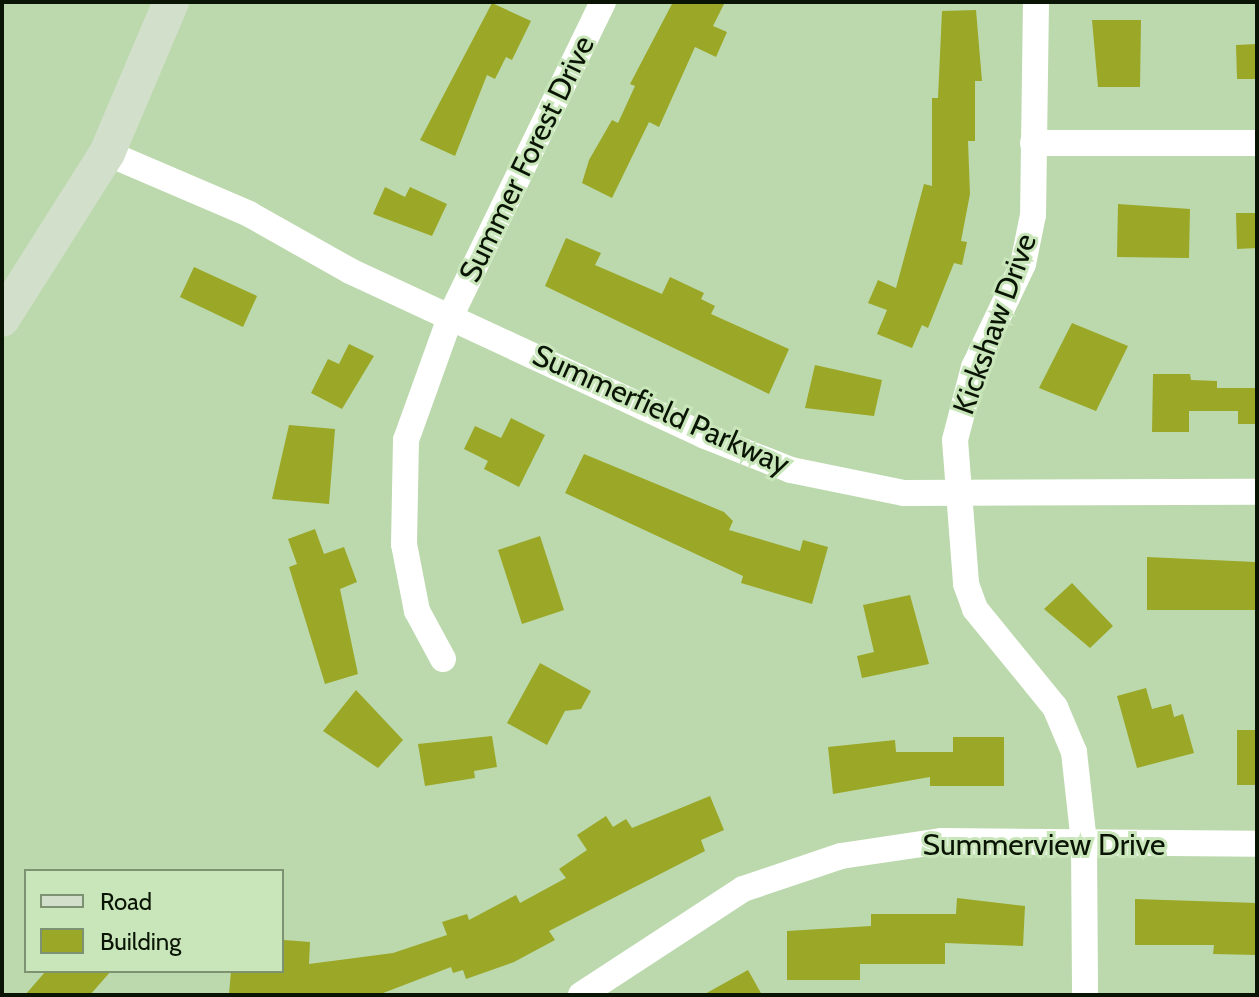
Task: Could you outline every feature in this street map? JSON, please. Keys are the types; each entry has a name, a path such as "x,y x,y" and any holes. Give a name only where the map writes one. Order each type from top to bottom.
{"main road":[{"path":"2,319 107,153 171,2"}],"street":[{"name":"Summer Forest Drive","path":"443,659 417,611 404,544 406,440 451,315 603,2"},
{"name":"Kickshaw Drive","path":"1036,2 1033,215 1023,264 974,367 955,440 962,495 966,584 975,609 1055,707 1074,752 1084,843 1085,995"},
{"path":"1033,143 1257,143"},
{"name":"Summerfield Parkway","path":"107,153 249,214 350,271 451,315 705,436 791,470 866,487 962,495 1257,492"},
{"name":"Summerview Drive","path":"581,995 743,889 841,856 941,841 1257,844"}],"building":[{"path":"673,2 725,2 713,26 727,32 716,57 695,47 659,127 649,122 612,198 582,183 589,160 612,120 618,123 635,86 630,84"},
{"path":"492,3 531,21 512,60 506,57 495,79 487,75 455,156 420,140"},
{"path":"976,10 982,81 975,81 975,141 968,141 970,194 961,241 967,242 962,265 954,263 928,328 922,325 912,348 877,334 887,310 868,303 878,280 896,288 924,184 932,186 932,98 938,98 942,11"},
{"path":"1092,20 1141,20 1140,87 1098,87"},
{"path":"1257,44 1257,79 1237,79 1236,45"},
{"path":"385,187 405,197 410,187 447,204 432,236 373,214"},
{"path":"1118,204 1190,209 1189,258 1117,257"},
{"path":"1236,213 1257,213 1257,248 1237,249"},
{"path":"566,238 601,253 595,265 662,294 670,277 704,293 701,299 715,306 711,314 789,349 769,394 545,286"},
{"path":"194,267 257,296 243,327 180,297"},
{"path":"1072,323 1128,346 1096,411 1039,388"},
{"path":"349,344 374,356 342,409 311,393 328,359 339,364"},
{"path":"815,365 882,380 874,416 805,408"},
{"path":"1153,374 1190,374 1191,380 1217,381 1217,388 1257,388 1257,424 1238,424 1238,411 1189,411 1189,432 1152,432"},
{"path":"511,418 545,435 519,487 484,469 488,461 464,449 475,426 501,438"},
{"path":"289,425 335,429 329,504 272,499"},
{"path":"584,454 724,512 733,521 729,530 800,551 803,540 828,547 812,604 741,583 743,576 565,493"},
{"path":"315,529 324,554 344,547 357,582 340,589 358,674 325,684 289,567 297,564 288,539"},
{"path":"540,536 564,610 522,624 498,550"},
{"path":"1147,557 1255,562 1257,610 1147,610"},
{"path":"1072,583 1113,626 1090,648 1044,609"},
{"path":"910,595 929,664 862,678 857,656 874,652 863,605"},
{"path":"540,663 591,691 581,709 565,711 547,745 507,723"},
{"path":"1146,688 1152,709 1171,704 1174,717 1183,714 1194,753 1137,768 1117,696"},
{"path":"356,690 403,740 378,768 323,731"},
{"path":"1237,730 1257,730 1257,785 1237,785"},
{"path":"492,736 497,767 474,771 475,778 425,786 418,744"},
{"path":"953,737 1004,737 1004,786 930,786 930,777 833,794 828,747 895,740 896,752 953,752"},
{"path":"710,796 724,830 701,840 705,851 549,931 555,940 514,962 466,979 463,970 453,973 451,967 378,995 229,994 231,973 284,973 284,940 310,942 309,964 393,953 447,935 442,922 467,914 469,920 516,895 520,903 566,878 559,869 587,850 577,835 606,816 613,827 626,819 632,828"},
{"path":"957,898 1025,906 1023,946 945,943 945,964 860,964 860,980 787,980 787,931 871,926 871,914 956,914"},
{"path":"1135,899 1257,903 1257,955 1213,954 1214,945 1135,945"},
{"path":"748,970 762,995 703,995"},
{"path":"44,973 109,973 90,995 25,995"}]}
